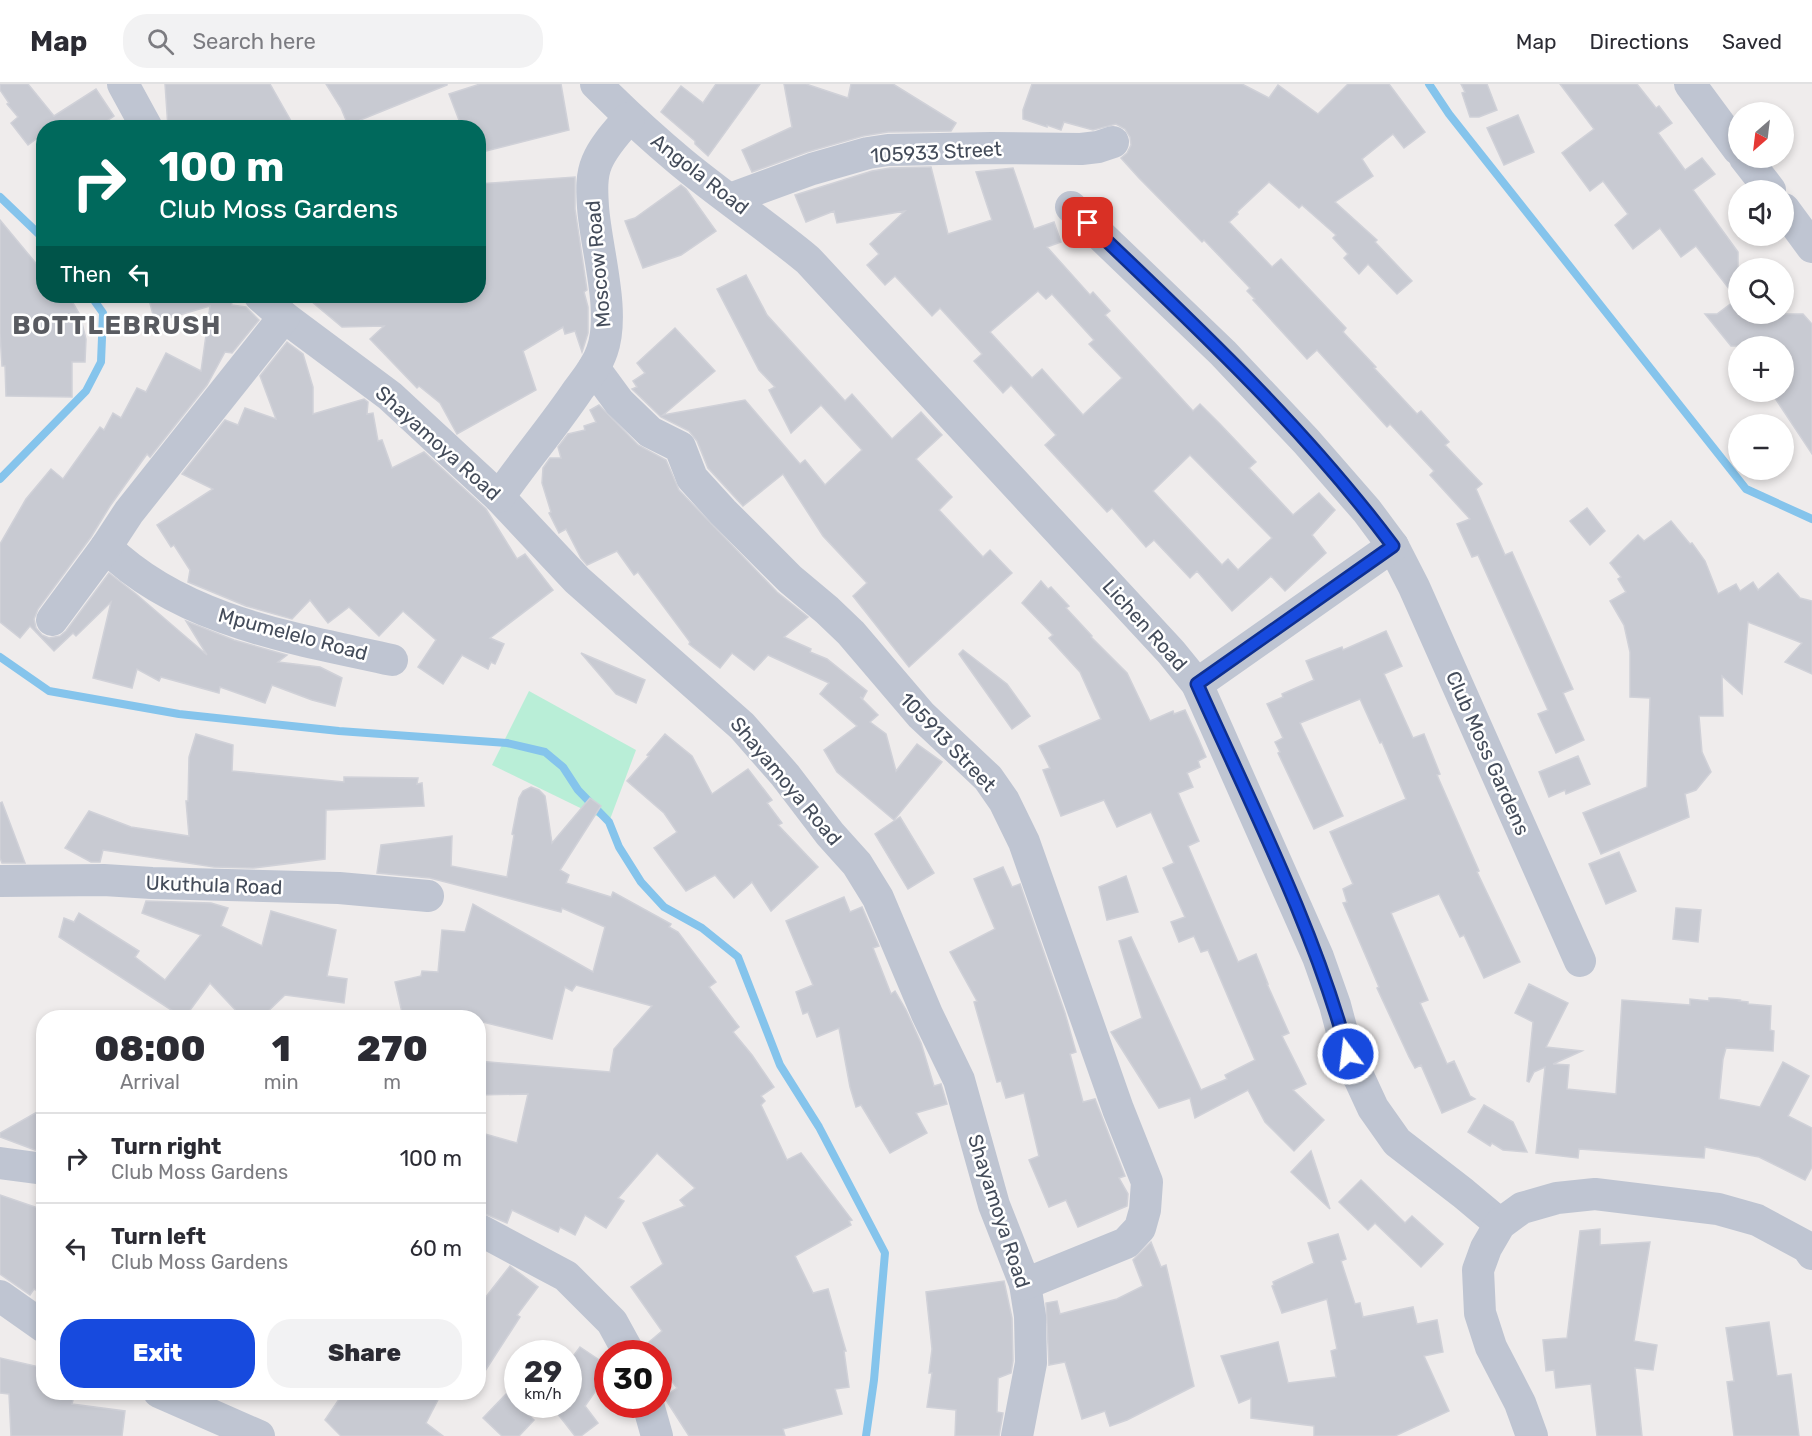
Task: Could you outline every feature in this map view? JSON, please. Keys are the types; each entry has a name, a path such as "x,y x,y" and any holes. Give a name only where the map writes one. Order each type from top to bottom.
{"street":[{"path":"123,84 143,120"},
{"name":"Angola Road","path":"596,84 629,118 681,162 808,260"},
{"path":"1690,84 1728,135"},
{"name":"Moscow Road","path":"499,497 594,368 602,351 606,326 606,305 591,186 596,163 605,147 629,118"},
{"name":"105933 Street","path":"730,199 812,170 868,153 888,150 955,150 991,147 1081,149 1113,142"},
{"path":"1753,168 1762,180"},
{"name":"Club Moss Gardens","path":"1071,207 1230,361 1306,441 1367,511 1393,546 1414,586 1580,962"},
{"path":"1794,223 1812,247"},
{"name":"Lichen Road","path":"808,260 1171,652 1197,684 1318,957 1335,1005 1348,1054 1373,1108 1397,1142 1500,1224"},
{"name":"Shayamoya Road","path":"268,303 390,396 499,497 577,580 742,726 786,775 830,834 857,864 888,919 927,1014 959,1080 994,1205 1025,1284 1030,1316 1031,1364 1017,1436"},
{"path":"52,620 106,548 129,512 284,316"},
{"name":"105913 Street","path":"594,368 619,402 650,432 680,447 692,478 723,512 790,579 851,633 921,715 988,778 1004,801 1024,842 1118,1109 1147,1182 1145,1210 1140,1228 1126,1243 1025,1284"},
{"path":"1197,684 1393,546"},
{"name":"Mpumelelo Road","path":"106,548 135,573 175,597 229,619 288,637 392,660"},
{"name":"Ukuthula Road","path":"0,881 105,880 339,888 428,896"},
{"path":"0,1163 36,1168"},
{"path":"1532,1436 1520,1403 1491,1347 1480,1312 1478,1270 1485,1248 1500,1224 1522,1208 1557,1198 1594,1194 1728,1211 1757,1220 1807,1247 1812,1254"},
{"path":"486,1233 566,1276 612,1322 622,1340"},
{"path":"0,1296 36,1321"},
{"path":"177,1400 259,1436"},
{"path":"652,1418 657,1436"}],"green space":[{"path":"529,691 636,750 609,822 492,765"}],"building":[{"path":"0,84 28,84 54,116 96,89 114,116 108,120 36,120 36,139 28,145 11,123 18,117 7,104 9,103 0,90"},
{"path":"165,84 270,84 290,120 167,120"},
{"path":"326,84 447,84 360,120 346,120"},
{"path":"480,84 561,84 569,130 486,151 486,120 459,120 449,94"},
{"path":"716,84 760,84 708,156 695,144 695,141 661,112 681,86 703,103"},
{"path":"784,84 806,84 848,98 851,84 893,84 956,123 951,131 888,132 863,136 807,152 752,172 742,150 792,127"},
{"path":"1032,84 1242,84 1269,98 1278,85 1318,114 1348,84 1389,84 1425,132 1404,148 1393,134 1362,159 1373,176 1335,202 1377,240 1375,242 1412,281 1397,294 1368,264 1359,274 1344,258 1348,254 1333,238 1336,235 1302,205 1299,208 1269,182 1229,222 1272,267 1281,259 1346,328 1343,332 1376,367 1374,368 1417,414 1421,411 1449,442 1445,445 1482,484 1476,489 1505,555 1512,552 1573,689 1563,693 1584,740 1556,753 1538,714 1548,710 1478,555 1472,557 1457,524 1470,519 1430,475 1434,471 1390,424 1387,427 1317,350 1307,359 1253,300 1255,299 1247,291 1250,288 1139,178 1121,158 1131,145 1130,137 1125,129 1116,124 1093,130 1064,122 1061,130 1023,119 1023,110"},
{"path":"1461,84 1487,84 1497,110 1479,117 1470,117"},
{"path":"1560,84 1637,84 1656,108 1659,106 1672,123 1658,133 1685,170 1702,158 1715,174 1693,190 1728,238 1728,246 1734,246 1738,252 1738,258 1728,258 1728,287 1696,246 1681,257 1660,228 1633,249 1615,225 1628,214 1603,181 1590,191 1562,153 1594,129"},
{"path":"1518,115 1534,152 1504,165 1487,128"},
{"path":"931,167 948,234 992,220 976,172 1013,168 1034,229 1054,222 1061,242 1047,247 1090,295 1093,292 1110,311 1105,315 1193,411 1200,404 1220,424 1256,462 1249,468 1293,515 1319,493 1335,510 1312,535 1326,553 1285,591 1271,576 1232,611 1197,571 1190,578 1154,540 1146,547 1112,508 1107,512 1045,445 1056,435 1011,385 1003,393 974,361 982,354 940,308 932,316 895,276 885,285 867,265 879,254 870,244 905,211 837,223 834,211 806,222 795,195 872,171","holes":["1038,291 1046,299 1052,294 1094,340 1089,344 1122,378 1083,415 1042,369 1032,378 990,332","1190,455 1272,538 1238,570 1228,559 1222,565 1153,491"]},
{"path":"575,177 575,209 587,290 584,292 588,307 588,333 582,352 575,331 565,334 563,327 523,351 536,390 457,434 440,403 419,386 417,388 370,339 384,326 342,327 313,303 486,303 486,183"},
{"path":"681,185 716,231 681,255 643,268 625,221 635,218"},
{"path":"0,220 36,263 36,303 73,303 80,315 86,339 85,362 72,362 72,397 6,396 5,366 2,366"},
{"path":"746,275 767,315 845,401 852,394 892,439 921,412 942,435 916,459 952,497 939,510 983,557 990,550 1012,573 909,667 853,596 867,583 823,536 783,474 743,506 708,468 697,441 689,431 661,417 632,389 637,387 633,381 645,373 637,363 675,328 715,371 663,415 745,400 800,464 805,460 825,485 862,450 821,405 791,433 769,390 775,387 759,370 717,289"},
{"path":"150,303 232,303 232,305 246,307 259,320 232,353 225,352 207,385 150,457 147,454 91,537 38,609 34,619 36,628 42,635 49,638 60,636 109,573 207,655 186,621 234,640 287,655 278,662 320,667 342,678 335,706 272,685 265,703 220,687 219,693 161,677 159,681 137,669 132,688 93,678 111,602 76,636 73,633 54,651 30,626 20,638 0,622 0,544 26,499 51,469 63,479 100,427 104,430 113,413 121,418 137,388 146,392 166,353 201,371 210,306 155,322"},
{"path":"1728,306 1728,324 1794,324 1794,314 1803,314 1812,324 1812,454 1794,427 1794,414 1786,414 1778,402 1794,402 1794,336 1728,336 1728,342 1705,314 1717,314"},
{"path":"287,342 303,354 313,387 313,414 364,399 368,402 367,414 373,413 378,441 382,440 392,468 424,452 486,509 517,559 525,554 553,590 490,638 504,644 495,664 491,662 488,669 462,655 443,684 418,667 436,640 403,611 379,636 349,607 328,623 310,600 292,619 246,606 188,582 190,570 174,545 171,547 157,525 213,489 182,474 225,420 238,425 245,408 276,419 260,376"},
{"path":"599,405 638,445 666,460 679,490 777,592 808,617 784,637 827,659 867,691 863,698 860,697 878,715 870,722 886,734 896,771 917,744 942,762 894,820 837,772 824,750 857,726 820,694 829,683 768,655 754,670 732,653 720,668 689,644 690,642 638,572 634,575 617,551 587,565 566,529 559,533 549,513 551,512 542,483 543,468 550,458 561,458 558,447 568,434 585,430 584,426 596,422 590,410"},
{"path":"1587,508 1605,531 1590,545 1570,521"},
{"path":"1671,521 1705,561 1718,594 1736,584 1740,591 1753,582 1758,590 1778,573 1800,598 1812,601 1812,674 1785,662 1802,643 1748,622 1742,694 1722,676 1723,716 1699,716 1702,752 1711,772 1696,790 1685,794 1689,817 1601,854 1583,813 1647,787 1650,698 1630,697 1630,652 1624,625 1610,601 1626,592 1618,579 1621,577 1610,563 1638,535 1644,541"},
{"path":"1041,581 1048,589 1051,587 1069,606 1066,608 1091,637 1127,673 1150,721 1173,711 1174,714 1185,710 1198,738 1206,757 1198,761 1200,767 1187,773 1193,787 1178,793 1199,841 1188,846 1238,962 1256,954 1289,1033 1282,1036 1306,1084 1293,1090 1324,1120 1294,1151 1265,1122 1248,1090 1195,1118 1190,1098 1159,1108 1111,1032 1142,1018 1119,941 1131,937 1201,1090 1227,1079 1225,1075 1255,1060 1208,950 1201,952 1194,936 1179,942 1171,922 1185,917 1163,868 1174,863 1151,812 1117,827 1104,800 1061,816 1043,770 1050,768 1039,746 1101,719 1080,672 1049,638 1053,635 1022,603"},
{"path":"1386,631 1402,666 1384,674 1413,738 1424,734 1440,774 1437,775 1479,871 1477,872 1520,962 1484,978 1464,935 1460,937 1439,894 1391,913 1428,1000 1420,1003 1447,1064 1454,1061 1470,1096 1475,1099 1442,1113 1421,1065 1415,1068 1409,1057 1377,988 1379,987 1343,903 1347,902 1343,889 1353,884 1330,832 1406,799 1382,742 1380,743 1360,699 1300,723 1343,816 1314,829 1278,753 1280,752 1275,742 1283,738 1267,704 1283,697 1282,694 1314,680 1306,661 1342,647 1343,650"},
{"path":"963,650 1007,684 1030,716 1012,729 959,654"},
{"path":"581,653 645,680 636,703 616,694"},
{"path":"196,734 233,745 232,771 344,782 344,777 418,778 417,784 422,783 424,806 326,810 325,859 253,868 214,867 103,850 100,862 91,862 65,848 89,811 131,827 189,836 186,801 188,801 189,757"},
{"path":"665,734 692,756 712,794 748,769 772,800 767,803 782,823 778,825 818,867 771,911 752,882 734,898 715,875 686,891 654,848 677,832 664,813 627,781"},
{"path":"1578,756 1590,784 1566,794 1565,790 1549,797 1539,772"},
{"path":"531,787 539,790 545,796 552,843 590,798 601,806 560,870 569,875 566,883 611,897 613,892 671,924 669,927 678,932 716,982 709,987 739,1027 733,1032 774,1087 761,1096 765,1101 761,1105 787,1160 801,1153 852,1220 849,1221 851,1225 795,1256 813,1293 828,1289 846,1351 844,1351 849,1387 835,1389 842,1414 783,1429 785,1436 689,1436 672,1409 672,1391 677,1388 672,1381 672,1340 651,1340 662,1331 631,1287 663,1264 643,1223 685,1206 680,1200 695,1188 657,1153 618,1198 624,1201 606,1228 585,1215 575,1235 560,1227 558,1232 512,1210 507,1223 486,1214 486,1134 517,1143 528,1094 486,1095 486,1062 610,1072 614,1049 652,1006 576,985 572,991 565,987 552,1039 486,1023 486,1010 401,1010 395,982 421,976 422,971 438,972 442,930 465,932 473,904 593,972 605,927 562,908 561,912 430,878 377,873 381,845 452,836 451,866 507,877 519,798 523,791"},
{"path":"2,802 25,863 2,863 0,858 0,803"},
{"path":"900,817 934,873 908,889 875,834"},
{"path":"1619,852 1636,891 1606,904 1589,864"},
{"path":"1003,867 1012,887 1020,884 1065,1013 1076,1052 1070,1054 1083,1102 1095,1099 1125,1176 1119,1178 1128,1194 1127,1206 1078,1227 1066,1200 1049,1207 1029,1160 1039,1156 1024,1093 1006,1098 1001,1081 997,1082 974,1002 977,1001 950,952 995,929 974,879"},
{"path":"1126,876 1138,912 1107,920 1099,887"},
{"path":"844,897 850,912 862,907 879,946 873,948 891,994 895,991 906,1010 921,1043 934,1086 941,1084 947,1104 916,1113 927,1133 890,1153 861,1105 856,1107 839,1028 817,1037 808,1012 803,1014 796,992 813,985 786,921"},
{"path":"146,901 211,903 228,908 221,926 262,946 271,911 336,930 327,976 347,979 344,1003 285,995 269,1010 235,1010 210,983 190,1010 171,1010 59,937 64,918 74,922 79,913 139,951 135,957 165,980 201,935 142,913"},
{"path":"1676,908 1701,910 1698,942 1673,939"},
{"path":"1529,984 1568,1003 1546,1047 1582,1051 1553,1064 1569,1065 1567,1089 1616,1094 1622,1000 1690,1005 1690,999 1709,1001 1709,998 1718,998 1771,1006 1770,1030 1774,1031 1773,1051 1726,1048 1719,1099 1760,1107 1783,1062 1809,1076 1788,1116 1812,1128 1812,1167 1805,1180 1759,1157 1705,1147 1704,1158 1579,1149 1578,1158 1536,1153 1545,1067 1534,1072 1529,1082 1527,1081 1533,1022 1515,1013"},
{"path":"1484,1105 1513,1122 1527,1152 1503,1150 1492,1143 1490,1146 1468,1132"},
{"path":"36,1113 36,1150 0,1137 0,1133"},
{"path":"1311,1151 1330,1209 1291,1172"},
{"path":"1361,1180 1405,1223 1412,1216 1443,1244 1421,1267 1375,1223 1368,1230 1339,1202"},
{"path":"0,1195 36,1207 36,1290 34,1289 30,1295 0,1274"},
{"path":"1600,1229 1600,1245 1650,1242 1634,1341 1657,1345 1653,1370 1635,1368 1642,1436 1597,1436 1591,1384 1556,1388 1554,1370 1546,1371 1543,1340 1567,1338 1580,1231"},
{"path":"1338,1234 1346,1259 1341,1261 1355,1304 1360,1303 1363,1317 1413,1307 1417,1324 1437,1320 1443,1352 1424,1356 1449,1411 1395,1436 1314,1436 1314,1426 1251,1418 1251,1398 1239,1403 1221,1356 1278,1342 1288,1383 1336,1377 1331,1351 1337,1349 1327,1299 1282,1313 1272,1286 1273,1282 1314,1263 1308,1243"},
{"path":"1151,1242 1161,1267 1166,1265 1194,1386 1127,1420 1110,1426 1105,1411 1082,1419 1065,1362 1049,1365 1046,1303 1057,1301 1060,1314 1117,1299 1143,1286 1133,1260"},
{"path":"510,1266 538,1287 517,1315 520,1317 486,1370 486,1297"},
{"path":"1004,1281 1012,1318 1013,1361 1011,1373 998,1378 997,1412 1003,1413 999,1436 955,1436 956,1410 927,1407 932,1373 929,1373 932,1349 926,1292"},
{"path":"1769,1322 1777,1376 1791,1374 1799,1436 1734,1436 1727,1382 1734,1381 1726,1328"},
{"path":"582,1348 594,1356 594,1393 585,1406 598,1423 581,1436 575,1436 561,1418 582,1418"},
{"path":"0,1358 36,1366 36,1400 73,1400 72,1404 125,1411 122,1436 11,1436 9,1394 0,1393"},
{"path":"504,1396 504,1418 532,1418 534,1420 519,1436 502,1436 483,1418"},
{"path":"339,1400 438,1400 426,1423 443,1436 341,1436 325,1420"}],"waterway":[{"path":"1429,84 1449,114 1746,489 1812,519"},
{"path":"0,197 36,231"},
{"path":"0,479 86,391 101,362 103,313 96,303"},
{"path":"0,657 49,691 179,714 339,731 507,743 545,752 563,767 578,790 609,822 619,847 641,882 664,907 702,928 738,957 780,1065 819,1127 885,1253 874,1380 866,1436"}],"district":[{"name":"BOTTLEBRUSH","path":"117,325"}],"route":[{"path":"1088,223 1223,353 1306,441 1367,511 1393,546 1197,684 1318,957 1335,1005 1348,1054"}]}
